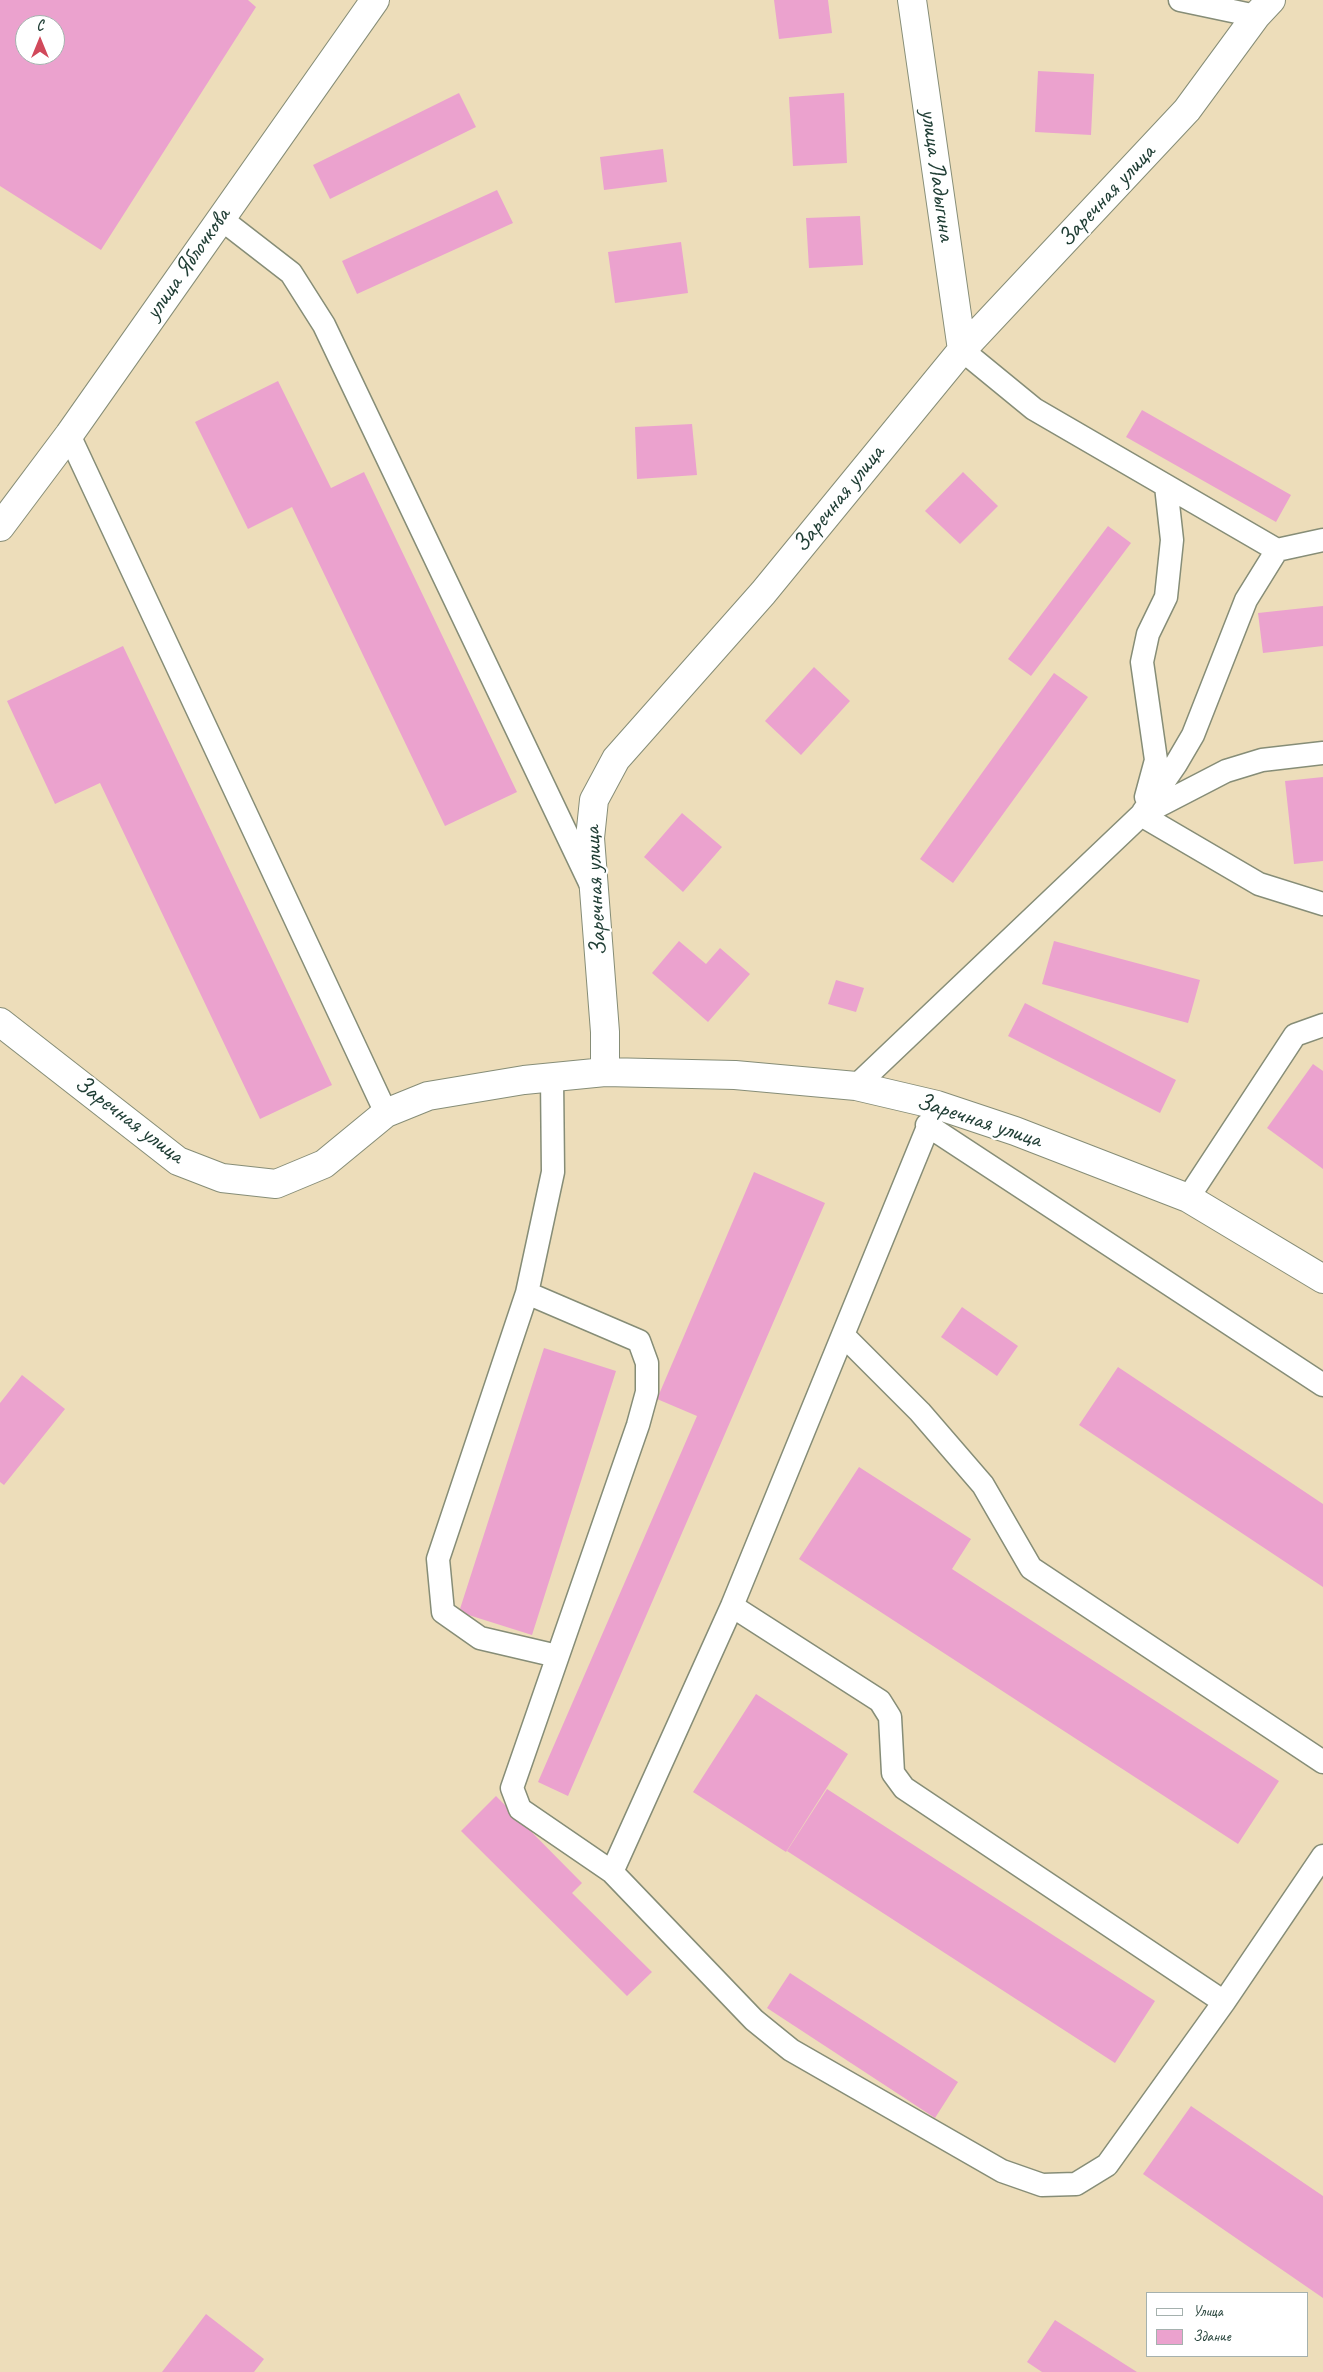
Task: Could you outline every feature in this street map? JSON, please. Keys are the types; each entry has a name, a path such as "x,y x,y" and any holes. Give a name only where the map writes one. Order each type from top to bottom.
{"street":[{"name":"улица Яблочкова","path":"0,527 69,435 375,0"},
{"name":"улица Ладыгина","path":"912,0 962,350"},
{"name":"Заречная улица","path":"605,1072 604,1022 592,888 590,838 594,800 616,758 763,593 962,350 1187,110 1264,8"},
{"name":"Заречная улица","path":"0,1022 178,1161 222,1178 276,1184 324,1164 386,1113 428,1096 524,1080 605,1072 734,1075 856,1086 932,1115 1015,1131 1188,1198 1323,1279"}],"lane":[{"path":"1180,0 1264,8"},
{"path":"220,218 290,274 324,324 592,888"},
{"path":"962,350 1034,408 1277,550 1323,540"},
{"path":"69,435 386,1113"},
{"path":"1141,815 1156,760 1142,662 1148,634 1166,597 1172,540 1166,486"},
{"path":"856,1086 1141,815 1176,764 1193,735 1246,600 1277,550"},
{"path":"1141,815 1226,771 1262,760 1323,753"},
{"path":"1141,815 1259,884 1323,904"},
{"path":"1188,1198 1295,1035 1323,1025"},
{"path":"552,1077 554,1172 527,1293 438,1559 443,1612 480,1638 557,1656"},
{"path":"612,1872 732,1606 932,1115 1323,1385"},
{"path":"527,1293 639,1341 647,1362 647,1392 638,1425 512,1788 520,1809 612,1872 754,2020 790,2050 1002,2171 1042,2185 1076,2184 1108,2165 1224,2002 1323,1856"},
{"path":"843,1335 920,1412 983,1486 1030,1568 1323,1762"},
{"path":"732,1606 880,1701 890,1716 893,1773 904,1788 1224,2002"}],"building":[{"path":"0,0 248,0 256,7 101,250 0,186"},
{"path":"774,0 828,0 832,33 779,39"},
{"path":"1038,71 1094,74 1091,135 1035,132"},
{"path":"459,93 476,127 330,199 313,165"},
{"path":"844,93 847,163 793,166 789,97"},
{"path":"663,149 667,182 604,190 600,157"},
{"path":"497,190 513,223 357,294 342,261"},
{"path":"860,216 863,265 809,268 806,218"},
{"path":"681,242 688,293 615,303 608,252"},
{"path":"278,381 331,488 364,472 517,792 445,826 292,507 248,529 195,422"},
{"path":"1142,410 1291,495 1276,522 1126,437"},
{"path":"692,424 697,475 637,479 635,427"},
{"path":"963,472 998,506 960,544 925,511"},
{"path":"1108,526 1131,543 1031,676 1008,659"},
{"path":"1323,606 1323,646 1263,653 1258,613"},
{"path":"123,646 332,1085 260,1119 100,783 55,804 7,701"},
{"path":"814,667 850,701 801,755 765,721"},
{"path":"1054,673 1088,697 953,883 920,859"},
{"path":"1323,777 1323,861 1294,864 1285,781"},
{"path":"682,813 722,847 683,892 644,857"},
{"path":"679,941 706,964 720,948 750,974 708,1022 652,973"},
{"path":"1054,941 1200,980 1188,1023 1042,984"},
{"path":"836,980 864,988 856,1012 828,1004"},
{"path":"1025,1003 1176,1080 1160,1113 1008,1036"},
{"path":"1313,1064 1323,1071 1323,1169 1267,1128"},
{"path":"754,1172 825,1203 568,1796 538,1782 697,1416 657,1399"},
{"path":"962,1307 1018,1346 997,1376 941,1337"},
{"path":"544,1348 616,1371 532,1635 459,1612"},
{"path":"1118,1367 1323,1504 1323,1587 1079,1425"},
{"path":"22,1375 65,1409 4,1485 0,1482 0,1403"},
{"path":"859,1467 971,1539 952,1569 1279,1781 1238,1844 799,1559"},
{"path":"756,1694 848,1754 786,1852 693,1792"},
{"path":"827,1789 1155,2001 1115,2063 787,1851"},
{"path":"496,1796 582,1883 572,1893 652,1972 627,1996 461,1831"},
{"path":"790,1973 958,2082 935,2118 767,2008"},
{"path":"1191,2106 1323,2196 1323,2298 1143,2174"},
{"path":"206,2314 264,2359 254,2372 162,2372"},
{"path":"1055,2320 1137,2372 1042,2372 1027,2362"}]}
